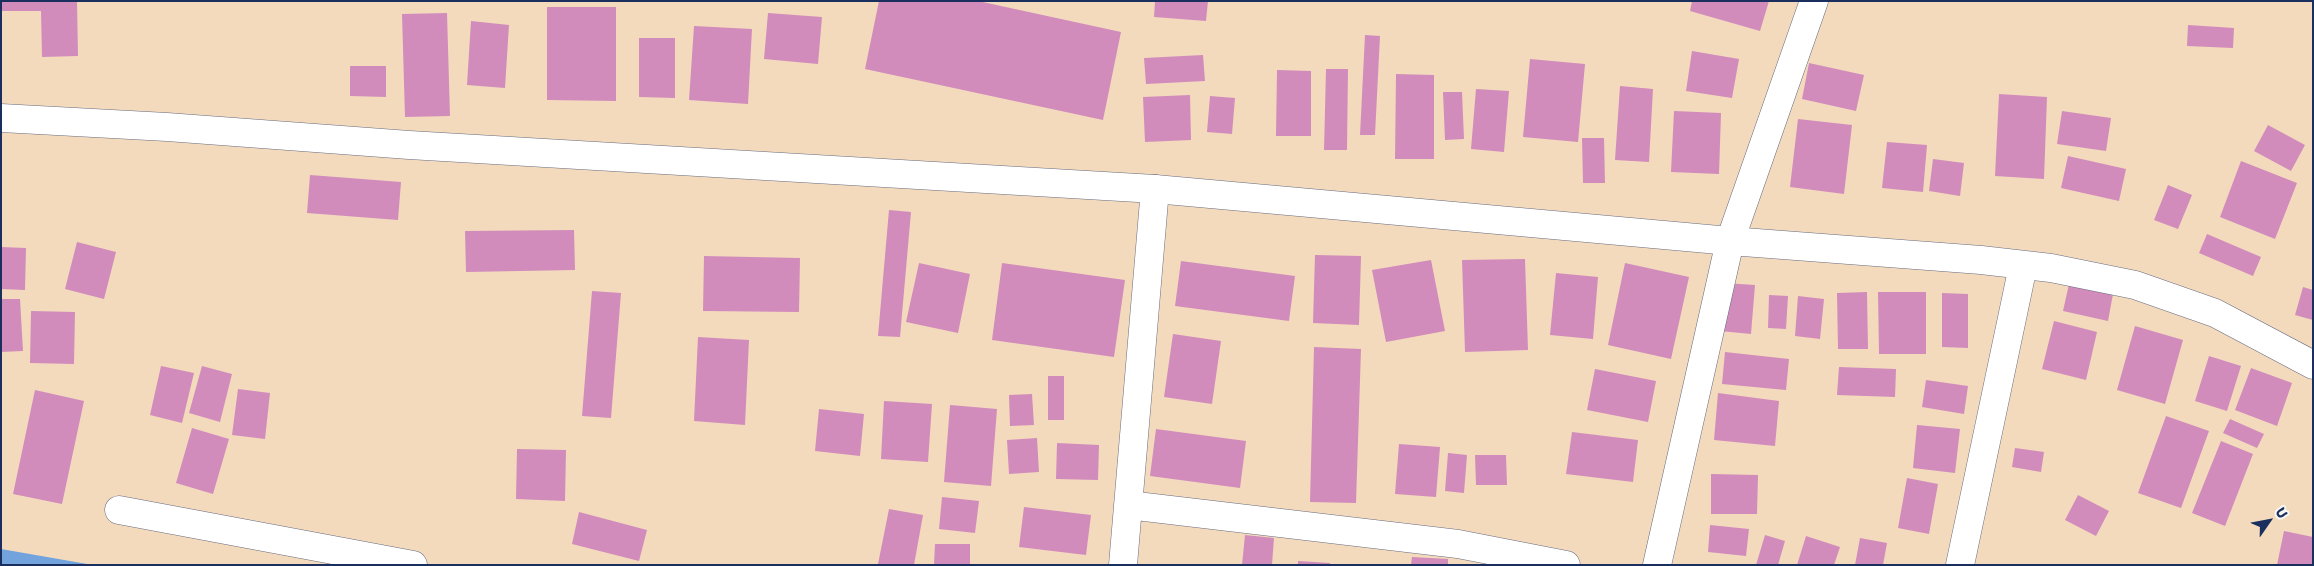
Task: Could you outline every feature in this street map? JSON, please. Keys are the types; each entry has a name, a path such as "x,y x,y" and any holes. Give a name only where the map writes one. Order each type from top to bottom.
{"main road":[{"path":"1657,565 1730,241 1814,1"},
{"path":"1,118 176,128 409,145 1154,190 2051,268 2135,284 2215,313 2313,366"},
{"path":"1122,565 1154,190"},
{"path":"1960,565 2023,266"},
{"path":"1128,505 1458,544 1566,565"},
{"path":"119,510 413,565"}],"water":[{"path":"1,549 93,565 1,565"}],"building":[{"path":"1,1 77,1 78,56 42,57 41,11 1,11"},
{"path":"879,1 978,1 1121,32 1103,120 865,69"},
{"path":"1155,1 1208,1 1206,21 1154,17"},
{"path":"1692,1 1769,1 1760,31 1690,11"},
{"path":"547,7 616,7 616,101 547,100"},
{"path":"447,13 450,116 405,117 402,14"},
{"path":"768,13 822,17 818,64 764,59"},
{"path":"471,21 509,25 505,88 467,85"},
{"path":"2188,25 2234,28 2233,48 2187,46"},
{"path":"694,26 752,29 748,104 689,100"},
{"path":"1365,35 1380,36 1375,135 1360,135"},
{"path":"639,38 675,38 675,98 639,97"},
{"path":"1692,51 1739,59 1732,98 1686,91"},
{"path":"1203,55 1205,81 1146,84 1144,58"},
{"path":"1530,59 1585,64 1578,142 1523,137"},
{"path":"1809,63 1864,75 1856,111 1802,99"},
{"path":"350,66 386,66 386,97 350,96"},
{"path":"1326,69 1348,69 1347,150 1324,150"},
{"path":"1277,70 1311,71 1311,136 1276,136"},
{"path":"1396,74 1434,75 1434,159 1395,159"},
{"path":"1620,86 1653,89 1649,162 1615,160"},
{"path":"1476,89 1509,91 1504,152 1471,149"},
{"path":"1443,92 1462,92 1464,139 1445,140"},
{"path":"1999,94 2047,97 2044,179 1995,176"},
{"path":"1190,95 1191,140 1145,142 1143,97"},
{"path":"1210,96 1235,98 1232,134 1207,132"},
{"path":"1674,111 1721,113 1719,174 1671,172"},
{"path":"2062,111 2111,118 2106,151 2057,144"},
{"path":"1798,119 1852,125 1844,194 1790,187"},
{"path":"2268,125 2305,145 2291,171 2254,151"},
{"path":"1582,138 1604,138 1605,183 1583,183"},
{"path":"1887,142 1927,145 1923,192 1882,188"},
{"path":"2068,156 2126,169 2119,201 2061,188"},
{"path":"1933,159 1964,163 1960,196 1929,191"},
{"path":"2241,161 2297,183 2275,239 2220,217"},
{"path":"310,175 401,182 398,220 307,213"},
{"path":"2168,185 2192,195 2178,229 2154,220"},
{"path":"889,210 911,212 900,337 878,336"},
{"path":"574,230 575,270 466,272 465,231"},
{"path":"2207,234 2261,257 2253,276 2199,253"},
{"path":"77,242 116,252 104,299 65,289"},
{"path":"1,247 26,248 25,290 1,289"},
{"path":"1315,255 1361,256 1359,325 1313,323"},
{"path":"704,256 800,258 799,312 703,311"},
{"path":"1525,259 1528,350 1465,352 1462,260"},
{"path":"1431,260 1445,331 1386,342 1372,270"},
{"path":"1181,261 1295,276 1289,321 1175,306"},
{"path":"919,263 970,274 958,333 906,322"},
{"path":"1002,263 1125,280 1114,357 992,340"},
{"path":"1625,263 1689,277 1671,359 1608,345"},
{"path":"1556,273 1598,277 1593,339 1550,335"},
{"path":"1724,283 1755,285 1751,334 1720,331"},
{"path":"2069,284 2113,294 2108,321 2063,311"},
{"path":"2303,287 2313,290 2313,320 2295,315"},
{"path":"592,291 621,293 611,418 582,416"},
{"path":"1867,292 1868,349 1838,349 1837,293"},
{"path":"1878,292 1926,292 1926,354 1879,354"},
{"path":"1942,293 1968,294 1968,348 1942,347"},
{"path":"1769,295 1788,296 1786,329 1768,328"},
{"path":"1798,296 1824,299 1820,339 1795,336"},
{"path":"1,299 20,299 23,351 1,352"},
{"path":"31,311 75,312 74,364 30,363"},
{"path":"2054,321 2097,332 2086,380 2042,369"},
{"path":"2135,326 2183,340 2165,404 2117,390"},
{"path":"1173,334 1221,341 1212,404 1164,397"},
{"path":"698,337 749,340 745,425 694,421"},
{"path":"1314,347 1361,349 1356,503 1310,502"},
{"path":"1725,352 1789,359 1786,390 1722,384"},
{"path":"2209,356 2241,366 2227,411 2195,401"},
{"path":"161,366 194,373 182,423 150,415"},
{"path":"202,366 232,374 220,422 189,413"},
{"path":"1839,367 1896,369 1895,397 1837,395"},
{"path":"2251,368 2292,383 2277,426 2235,410"},
{"path":"1595,369 1656,381 1648,422 1587,410"},
{"path":"1048,376 1064,376 1064,420 1048,420"},
{"path":"1926,380 1968,386 1964,414 1922,407"},
{"path":"238,389 270,393 265,439 232,435"},
{"path":"35,390 84,401 62,504 13,494"},
{"path":"1718,393 1779,401 1775,446 1714,440"},
{"path":"1032,394 1034,425 1010,426 1009,395"},
{"path":"884,401 932,404 928,462 881,459"},
{"path":"950,405 997,409 991,486 944,482"},
{"path":"819,409 864,414 860,456 815,451"},
{"path":"2166,416 2209,431 2181,508 2138,493"},
{"path":"2230,419 2264,434 2257,448 2223,433"},
{"path":"1917,425 1960,429 1955,473 1913,468"},
{"path":"192,428 229,439 213,494 176,483"},
{"path":"1156,429 1246,441 1240,488 1150,476"},
{"path":"1572,432 1638,440 1633,482 1566,474"},
{"path":"1037,438 1039,472 1009,474 1007,440"},
{"path":"2221,441 2253,454 2225,526 2192,513"},
{"path":"1057,443 1099,445 1098,480 1056,479"},
{"path":"1399,444 1440,447 1436,497 1395,494"},
{"path":"2015,448 2044,452 2041,472 2012,467"},
{"path":"517,449 566,450 565,501 516,499"},
{"path":"1448,453 1467,455 1464,493 1445,491"},
{"path":"1475,455 1506,455 1507,485 1476,485"},
{"path":"1711,474 1758,475 1757,514 1711,514"},
{"path":"1907,478 1938,484 1929,534 1898,528"},
{"path":"2078,495 2109,511 2096,536 2065,520"},
{"path":"942,497 979,501 975,533 939,529"},
{"path":"1024,507 1091,515 1086,555 1019,547"},
{"path":"889,509 923,515 914,565 878,564"},
{"path":"579,512 647,530 639,561 572,544"},
{"path":"1710,525 1749,529 1746,556 1708,552"},
{"path":"2284,531 2313,537 2313,565 2277,565"},
{"path":"1245,535 1274,538 1272,565 1242,565"},
{"path":"1765,535 1785,541 1778,565 1756,565"},
{"path":"1806,536 1840,547 1834,565 1797,565"},
{"path":"1860,538 1887,543 1883,565 1855,565"},
{"path":"935,544 970,544 970,565 934,565"},
{"path":"1412,557 1448,559 1448,565 1411,565"},
{"path":"1298,561 1330,563 1330,565 1298,565"}]}
